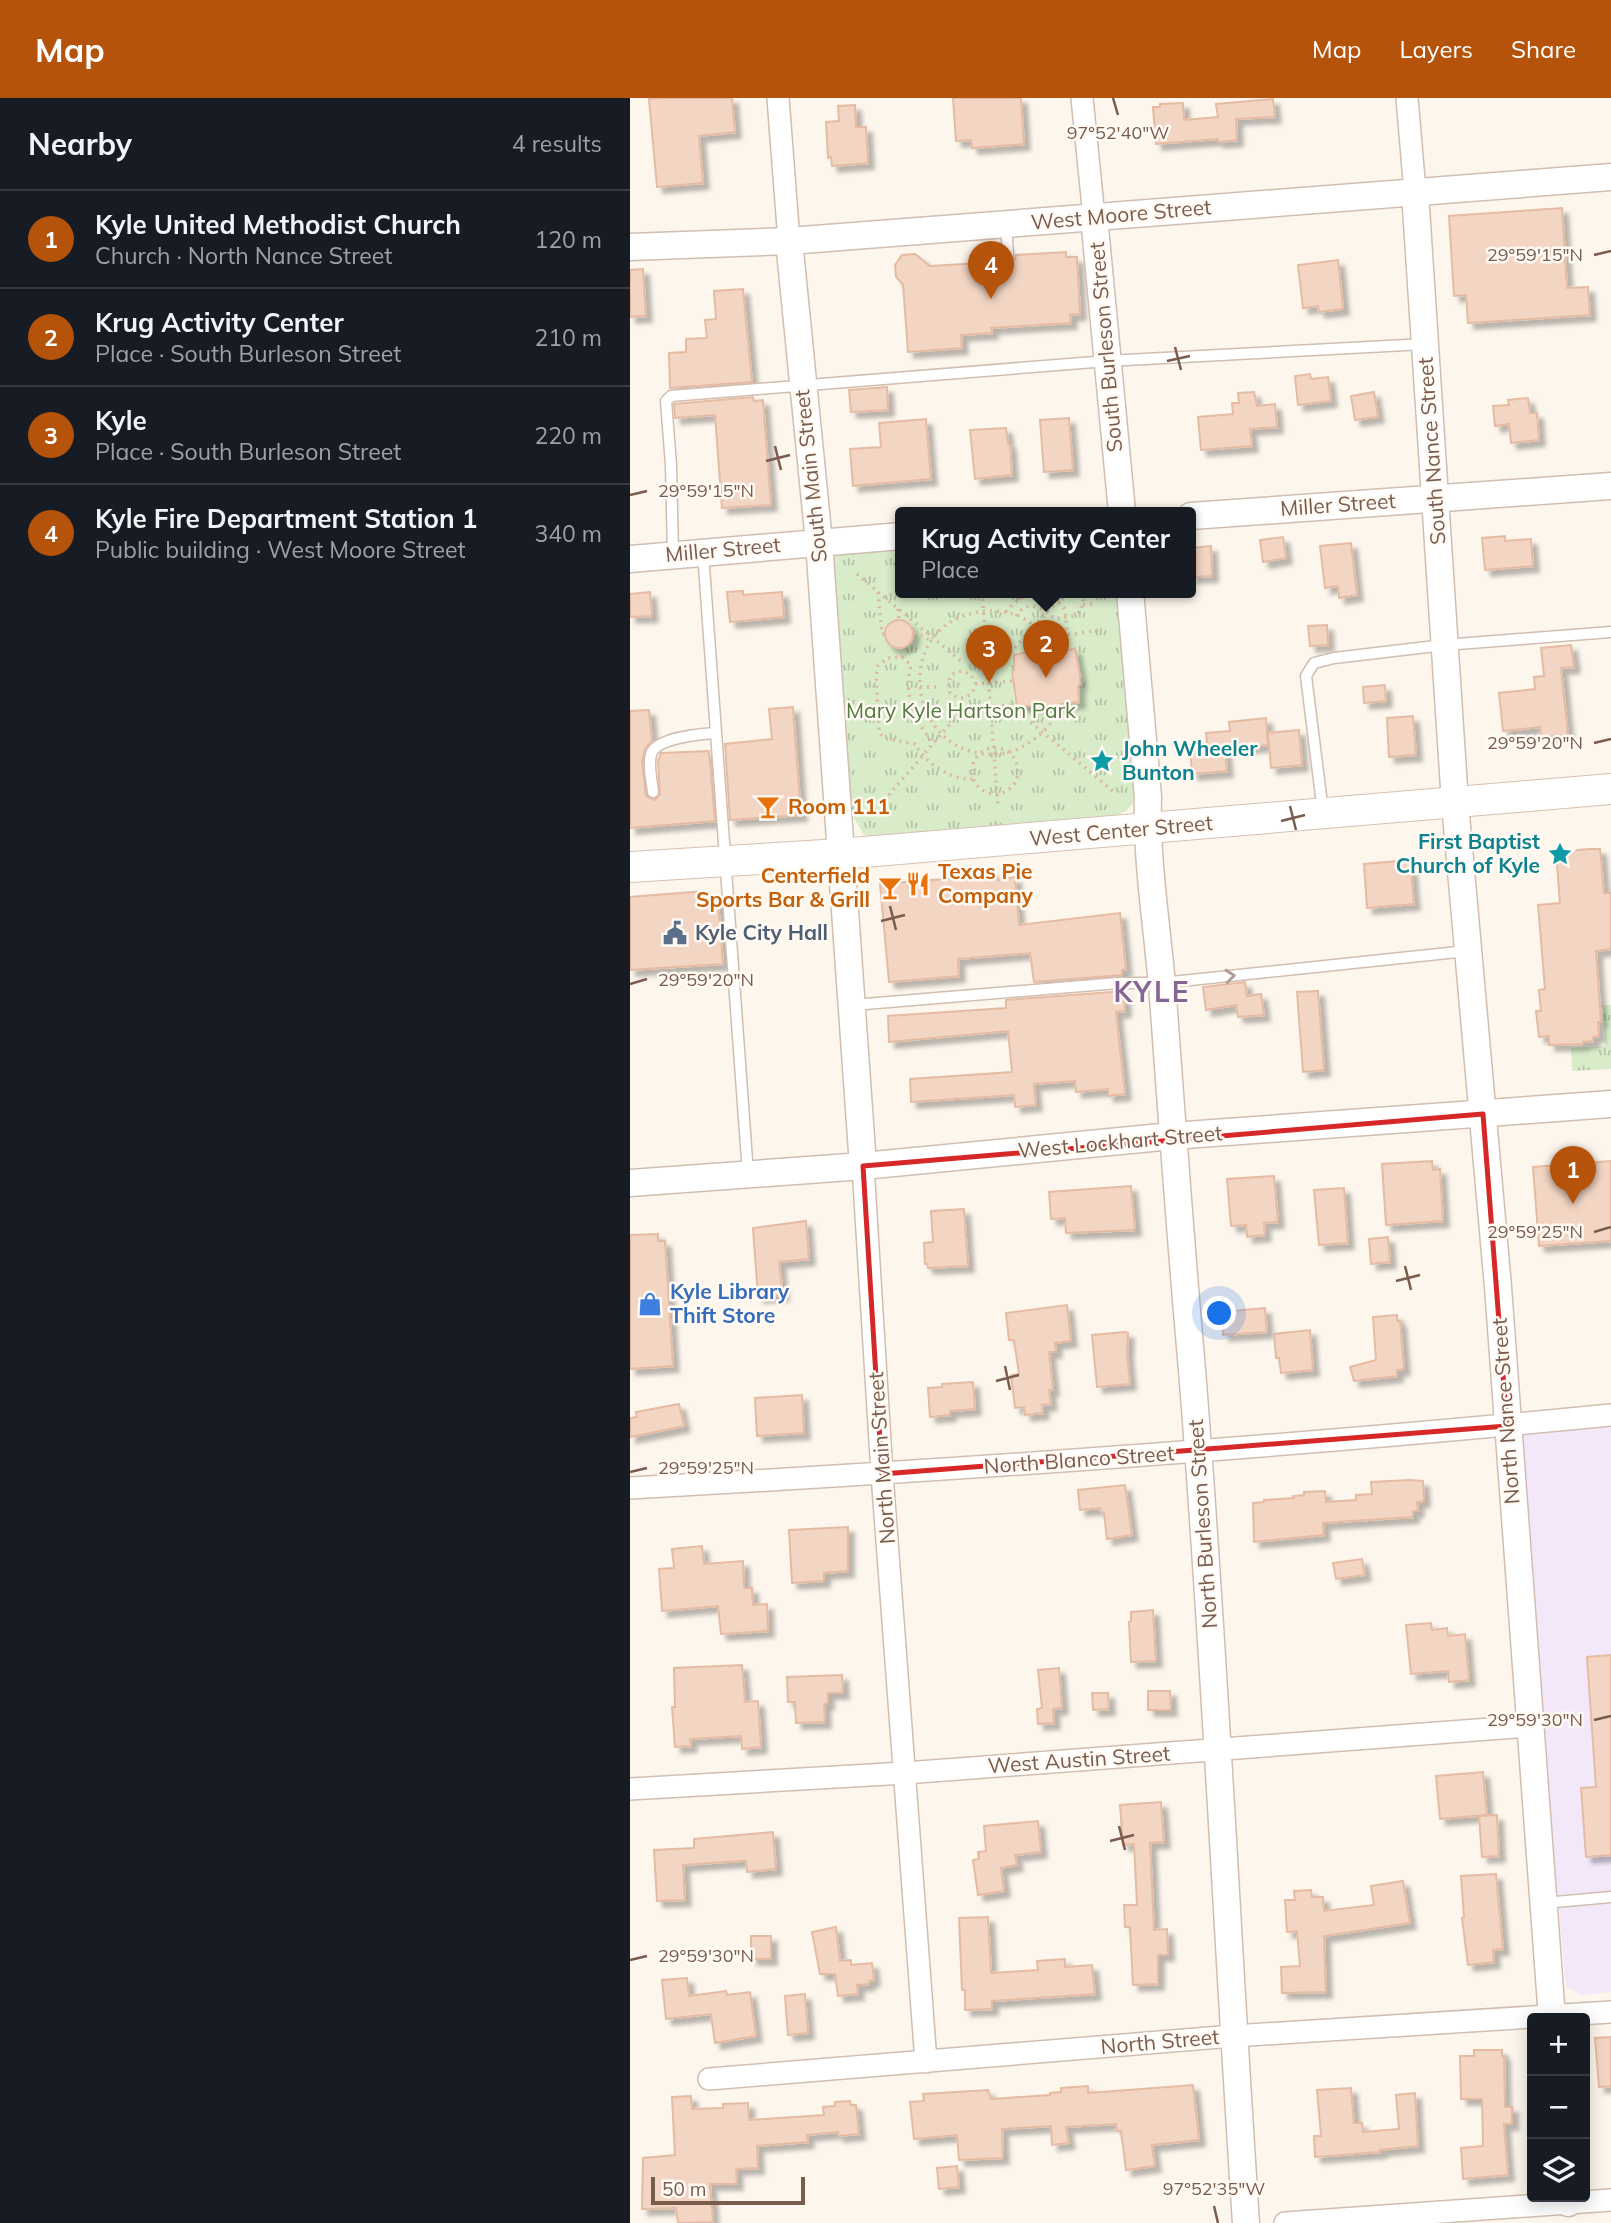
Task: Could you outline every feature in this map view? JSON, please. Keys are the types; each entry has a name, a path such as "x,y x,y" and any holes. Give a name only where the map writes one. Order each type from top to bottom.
{"main road":[{"name":"West Center Street","path":"630,867 840,854 1611,789"}],"street":[{"name":"South Main Street","path":"778,98 802,387 819,542 840,854"},
{"name":"South Burleson Street","path":"1082,98 1122,507"},
{"name":"South Nance Street","path":"1406,98 1415,192 1455,803"},
{"name":"West Moore Street","path":"630,247 789,241 1611,177"},
{"name":"Miller Street","path":"1196,516 1611,486"},
{"name":"Miller Street","path":"630,559 895,536"},
{"path":"1131,598 1148,797 1147,827"},
{"name":"North Nance Street","path":"1455,803 1483,1114 1552,2013"},
{"name":"North Burleson Street","path":"1147,827 1162,983 1198,1451 1219,1749 1233,2036 1246,2223"},
{"name":"North Main Street","path":"840,854 853,1006 882,1474 926,2062"},
{"name":"West Lockhart Street","path":"630,1183 863,1166 1172,1136 1611,1104"},
{"name":"North Blanco Street","path":"630,1488 882,1474 1198,1451 1611,1415"},
{"name":"West Austin Street","path":"630,1789 905,1773 1529,1726"},
{"name":"North Street","path":"1590,2014 1611,2012"},
{"name":"North Street","path":"709,2079 1233,2036 1527,2018"},
{"path":"1590,2200 1611,2200"},
{"path":"1284,2223 1542,2202"}],"lane":[{"path":"1006,224 1008,256"},
{"path":"673,555 666,401 671,396 1107,361 1425,344"},
{"path":"703,553 748,1174"},
{"path":"1324,815 1306,676 1314,663 1334,658 1444,645 1611,632"},
{"path":"653,792 650,755 654,749 674,740 715,733"},
{"path":"853,1006 1118,983 1162,983 1467,951"},
{"path":"1543,1903 1611,1897"}],"path":[{"path":"857,574 932,640 961,661"},
{"path":"878,592 882,634 885,634"},
{"path":"982,598 998,807"},
{"path":"1006,612 1022,598"},
{"path":"1056,598 1065,609 1067,634"},
{"path":"1016,616 1021,609 1034,605 1040,606 1055,619 1066,618 1080,612 1083,605 1080,598"},
{"path":"1010,653 1058,600"},
{"path":"1083,605 1097,604"},
{"path":"898,609 899,621"},
{"path":"1057,711 1055,718 1032,742 1010,753 981,754 961,749 941,734 928,718 920,698 922,663 932,640 959,617 983,612 1006,612 1048,634 1099,630"},
{"path":"914,633 932,640"},
{"path":"901,648 902,657 911,665 908,697 915,718 933,744"},
{"path":"902,657 888,658 878,666 879,732 884,738 915,744 922,756 952,774 974,779"},
{"path":"979,660 997,658"},
{"path":"962,671 971,675 976,684 972,693 956,698 950,693 948,683 952,674 962,671"},
{"path":"976,684 1013,681"},
{"path":"919,687 937,687"},
{"path":"981,707 1010,705 1114,791"},
{"path":"875,811 963,709"},
{"path":"994,747 1010,753 1016,761 1017,779 1008,790 998,794 986,791 974,779 973,765 981,754 994,747"}],"highlighted area":[{"path":"1483,1114 1507,1426 882,1474 863,1166"}],"shaded area":[{"path":"1611,1423 1611,1992 1581,1995 1566,1987 1516,1441 1521,1431"}],"green space":[{"name":"Mary Kyle Hartson Park","path":"895,546 895,598 1120,598 1133,803 1126,811 1114,816 864,835 850,812 832,552"},
{"path":"1603,1005 1611,1005 1611,1069 1572,1071 1571,1048 1605,1046"}],"building":[{"path":"732,98 735,132 699,136 703,183 657,187 649,99"},
{"path":"953,98 1021,98 1024,144 972,148 971,140 956,141"},
{"path":"1273,99 1275,117 1236,119 1237,140 1156,144 1153,107 1160,107 1160,104 1183,103 1184,120 1218,117 1216,104"},
{"path":"855,105 856,127 866,127 868,163 832,166 831,157 828,158 826,122 839,121 838,106"},
{"path":"1562,208 1567,288 1588,287 1590,315 1468,323 1466,295 1454,296 1449,216"},
{"path":"1066,252 1066,257 1077,257 1080,314 1070,315 1071,323 991,328 992,333 961,335 962,348 908,352 903,284 896,277 895,265 902,255 915,254 930,266 980,263 979,257 1000,256 1004,262 1009,263 1016,255"},
{"path":"1338,260 1343,309 1319,312 1318,306 1303,308 1298,265"},
{"path":"643,269 646,316 630,317 630,270"},
{"path":"743,289 752,382 670,388 669,353 686,352 686,339 707,338 705,320 716,319 714,291"},
{"path":"1310,374 1311,379 1328,377 1331,401 1298,405 1295,376"},
{"path":"887,387 888,410 851,412 849,390"},
{"path":"1254,392 1257,406 1275,404 1277,427 1250,429 1252,446 1201,450 1198,417 1233,414 1232,403 1239,403 1238,393"},
{"path":"1374,392 1378,417 1355,420 1351,396"},
{"path":"753,397 754,401 763,400 771,505 722,508 715,415 675,418 674,404"},
{"path":"1528,398 1530,413 1537,413 1539,440 1511,443 1509,424 1495,426 1493,406 1509,405 1508,400"},
{"path":"1069,418 1073,470 1044,472 1040,420"},
{"path":"926,419 931,479 853,486 850,449 881,447 879,423"},
{"path":"1006,428 1012,475 975,479 970,430"},
{"path":"1505,536 1505,541 1531,539 1533,566 1485,570 1482,538"},
{"path":"1283,537 1286,558 1263,562 1260,540"},
{"path":"1351,543 1357,595 1339,598 1338,586 1325,588 1320,546"},
{"path":"1211,546 1212,576 1196,577 1196,548"},
{"path":"743,591 743,595 782,592 784,617 730,622 727,592"},
{"path":"650,592 652,616 630,617 630,594"},
{"path":"899,620 909,624 913,634 909,644 899,648 889,644 885,634 889,624"},
{"path":"1327,625 1328,645 1310,646 1308,626"},
{"path":"1571,645 1574,667 1561,668 1568,735 1541,737 1540,727 1503,731 1499,693 1535,689 1534,677 1544,676 1541,648"},
{"path":"1075,649 1080,676 1079,702 1060,706 1017,706 1012,671 1014,655"},
{"path":"1385,685 1386,701 1364,703 1363,687"},
{"path":"793,707 801,815 730,820 725,744 772,739 769,709"},
{"path":"649,710 652,741 645,749 642,761 646,796 655,800 660,794 658,761 661,753 709,751 715,821 630,828 630,711"},
{"path":"1413,716 1416,755 1389,757 1387,718"},
{"path":"1266,718 1268,745 1225,749 1227,771 1192,774 1190,745 1207,744 1206,733 1230,731 1229,722"},
{"path":"1299,730 1302,765 1271,768 1268,733"},
{"path":"1600,849 1604,893 1611,893 1611,949 1596,951 1601,1022 1598,1022 1599,1036 1583,1044 1549,1045 1549,1036 1539,1037 1536,1011 1541,1011 1539,990 1545,989 1538,905 1560,903 1556,852"},
{"path":"1410,860 1414,904 1367,908 1364,864"},
{"path":"997,875 998,880 1015,877 1019,925 1120,913 1126,970 1122,970 1122,975 1034,982 1030,953 958,959 959,976 889,982 880,884"},
{"name":"Kyle City Hall","path":"705,891 718,901 723,964 630,970 630,897"},
{"path":"1245,982 1247,996 1261,994 1264,1015 1238,1017 1236,1005 1206,1010 1203,987"},
{"path":"1124,991 1125,1011 1116,1012 1125,1094 1108,1096 1108,1089 1076,1092 1075,1081 1034,1084 1036,1105 1015,1107 1014,1095 911,1102 910,1079 1012,1072 1008,1031 889,1042 888,1016 1006,1008 1006,1000"},
{"path":"1318,991 1324,1070 1303,1072 1297,992"},
{"path":"1432,1161 1433,1170 1440,1169 1443,1221 1386,1225 1382,1164"},
{"path":"1611,1161 1611,1241 1539,1246 1533,1167"},
{"path":"1274,1176 1278,1222 1264,1223 1265,1235 1247,1237 1246,1225 1231,1226 1227,1179"},
{"path":"1131,1186 1135,1230 1066,1233 1065,1218 1051,1219 1049,1192"},
{"path":"1344,1188 1348,1243 1319,1245 1314,1190"},
{"path":"964,1209 968,1266 928,1268 925,1264 924,1243 933,1242 931,1211"},
{"path":"806,1221 809,1259 779,1262 783,1295 758,1297 753,1228"},
{"name":"Kyle Library Thift Store","path":"658,1234 658,1241 665,1241 673,1366 630,1369 630,1235"},
{"path":"1388,1237 1390,1262 1371,1264 1369,1239"},
{"path":"1067,1305 1071,1341 1055,1343 1056,1352 1049,1352 1053,1390 1049,1390 1051,1404 1042,1405 1043,1413 1025,1415 1024,1407 1015,1408 1011,1375 1019,1374 1014,1340 1009,1340 1006,1313"},
{"path":"1265,1308 1267,1332 1223,1335 1222,1312"},
{"path":"1397,1315 1397,1321 1400,1321 1404,1369 1397,1370 1397,1376 1354,1381 1350,1367 1376,1360 1373,1317"},
{"path":"1310,1330 1313,1370 1281,1373 1279,1358 1276,1358 1274,1334"},
{"path":"1128,1333 1130,1384 1097,1387 1092,1335"},
{"path":"973,1382 975,1409 950,1411 950,1415 930,1417 928,1388 942,1387 942,1384"},
{"path":"802,1395 804,1433 757,1436 755,1398"},
{"path":"679,1404 684,1426 630,1437 630,1418 637,1417 636,1412"},
{"path":"1423,1481 1424,1501 1417,1502 1418,1511 1413,1511 1413,1517 1323,1523 1324,1535 1254,1542 1253,1503 1294,1498 1293,1496 1304,1495 1304,1492 1325,1491 1326,1502 1356,1500 1356,1495 1372,1494 1371,1482"},
{"path":"1125,1485 1132,1535 1107,1539 1104,1513 1100,1508 1080,1510 1078,1490"},
{"path":"848,1527 848,1571 824,1573 824,1581 792,1583 789,1530"},
{"path":"702,1546 704,1564 743,1561 744,1586 752,1588 753,1605 767,1604 768,1631 721,1634 718,1606 662,1611 659,1569 674,1568 672,1549"},
{"path":"1362,1559 1365,1575 1336,1579 1333,1563"},
{"path":"1153,1610 1156,1661 1131,1662 1131,1612"},
{"path":"1431,1623 1432,1630 1447,1628 1448,1636 1465,1634 1469,1680 1449,1682 1448,1671 1411,1674 1406,1625"},
{"path":"1611,1655 1611,1855 1586,1857 1581,1788 1596,1787 1587,1657"},
{"path":"742,1665 745,1702 758,1701 761,1747 742,1749 741,1736 690,1739 691,1746 675,1747 672,1707 675,1707 674,1668"},
{"path":"1059,1668 1062,1708 1053,1709 1054,1723 1038,1724 1037,1709 1042,1708 1038,1670"},
{"path":"842,1675 843,1693 828,1693 828,1704 824,1704 825,1722 796,1723 795,1702 788,1702 787,1677"},
{"path":"1148,1691 1170,1691 1171,1710 1148,1710"},
{"path":"1092,1693 1108,1693 1109,1709 1093,1710"},
{"path":"1483,1772 1487,1815 1440,1819 1436,1776"},
{"path":"1161,1802 1164,1842 1150,1843 1154,1930 1167,1929 1168,1955 1158,1955 1158,1984 1133,1985 1130,1927 1125,1927 1124,1905 1137,1905 1134,1844 1123,1845 1120,1805"},
{"path":"1497,1815 1499,1856 1482,1857 1479,1816"},
{"path":"1038,1821 1041,1852 1015,1855 1017,1865 1001,1868 1004,1891 978,1895 973,1860 979,1859 978,1852 986,1851 984,1826"},
{"path":"773,1832 776,1869 747,1872 746,1861 683,1865 685,1900 657,1901 654,1850 694,1848 694,1839"},
{"path":"1496,1874 1503,1949 1493,1950 1494,1962 1468,1965 1462,1918 1461,1876"},
{"path":"1403,1881 1410,1923 1324,1936 1326,1992 1282,1993 1281,1967 1300,1966 1297,1931 1287,1932 1285,1900 1295,1900 1294,1891 1311,1890 1312,1897 1323,1897 1324,1911 1374,1905 1371,1886"},
{"path":"988,1917 991,1973 1038,1970 1037,1961 1065,1959 1065,1967 1092,1965 1095,1994 992,2001 992,2009 965,2010 959,1918"},
{"path":"836,1927 840,1961 851,1960 851,1965 872,1963 874,1980 869,1981 869,1984 857,1985 858,1994 838,1996 835,1974 820,1974 812,1932"},
{"path":"751,1936 771,1936 771,1959 751,1959"},
{"path":"687,1978 689,1996 726,1991 727,1995 750,1992 756,2036 715,2043 711,2014 666,2019 662,1980"},
{"path":"805,1994 808,2033 788,2035 785,1996"},
{"path":"1611,2037 1611,2086 1599,2087 1595,2038"},
{"path":"1474,2050 1502,2050 1504,2056 1505,2107 1512,2107 1512,2124 1504,2124 1508,2175 1463,2179 1461,2148 1483,2146 1482,2099 1461,2099 1460,2056 1474,2056"},
{"path":"1193,2085 1199,2140 1152,2145 1155,2166 1126,2170 1121,2131 1117,2131 1116,2124 1066,2127 1069,2143 1052,2145 1051,2126 1002,2129 1003,2158 959,2160 957,2135 914,2139 910,2102 924,2101 923,2094 988,2090 991,2099 1050,2095 1061,2092 1061,2088 1088,2086 1088,2093"},
{"path":"1351,2088 1354,2123 1362,2123 1363,2132 1399,2129 1396,2095 1415,2093 1418,2146 1315,2157 1314,2136 1321,2136 1317,2090"},
{"path":"691,2096 692,2109 723,2108 723,2104 748,2103 749,2120 824,2115 823,2107 835,2106 835,2102 850,2101 851,2105 856,2105 859,2134 838,2136 838,2132 807,2135 808,2142 757,2146 758,2168 736,2169 737,2184 710,2184 713,2222 678,2223 676,2208 642,2209 643,2158 675,2155 672,2097"},
{"path":"957,2166 959,2187 939,2189 937,2168"}],"place":[{"name":"Kyle Fire Department Station 1","path":"991,299"},
{"name":"Krug Activity Center","path":"1046,678"},
{"name":"Kyle","path":"989,683"},
{"name":"John Wheeler Bunton","path":"1102,761"},
{"name":"Room 111","path":"768,807"},
{"name":"First Baptist Church of Kyle","path":"1560,854"},
{"name":"Texas Pie Company","path":"918,884"},
{"name":"Centerfield Sports Bar & Grill","path":"890,888"},
{"name":"Kyle City Hall","path":"675,933"},
{"name":"Kyle United Methodist Church","path":"1573,1204"},
{"name":"Kyle Library Thift Store","path":"650,1304"}],"district":[{"name":"KYLE","path":"1152,992"}]}
